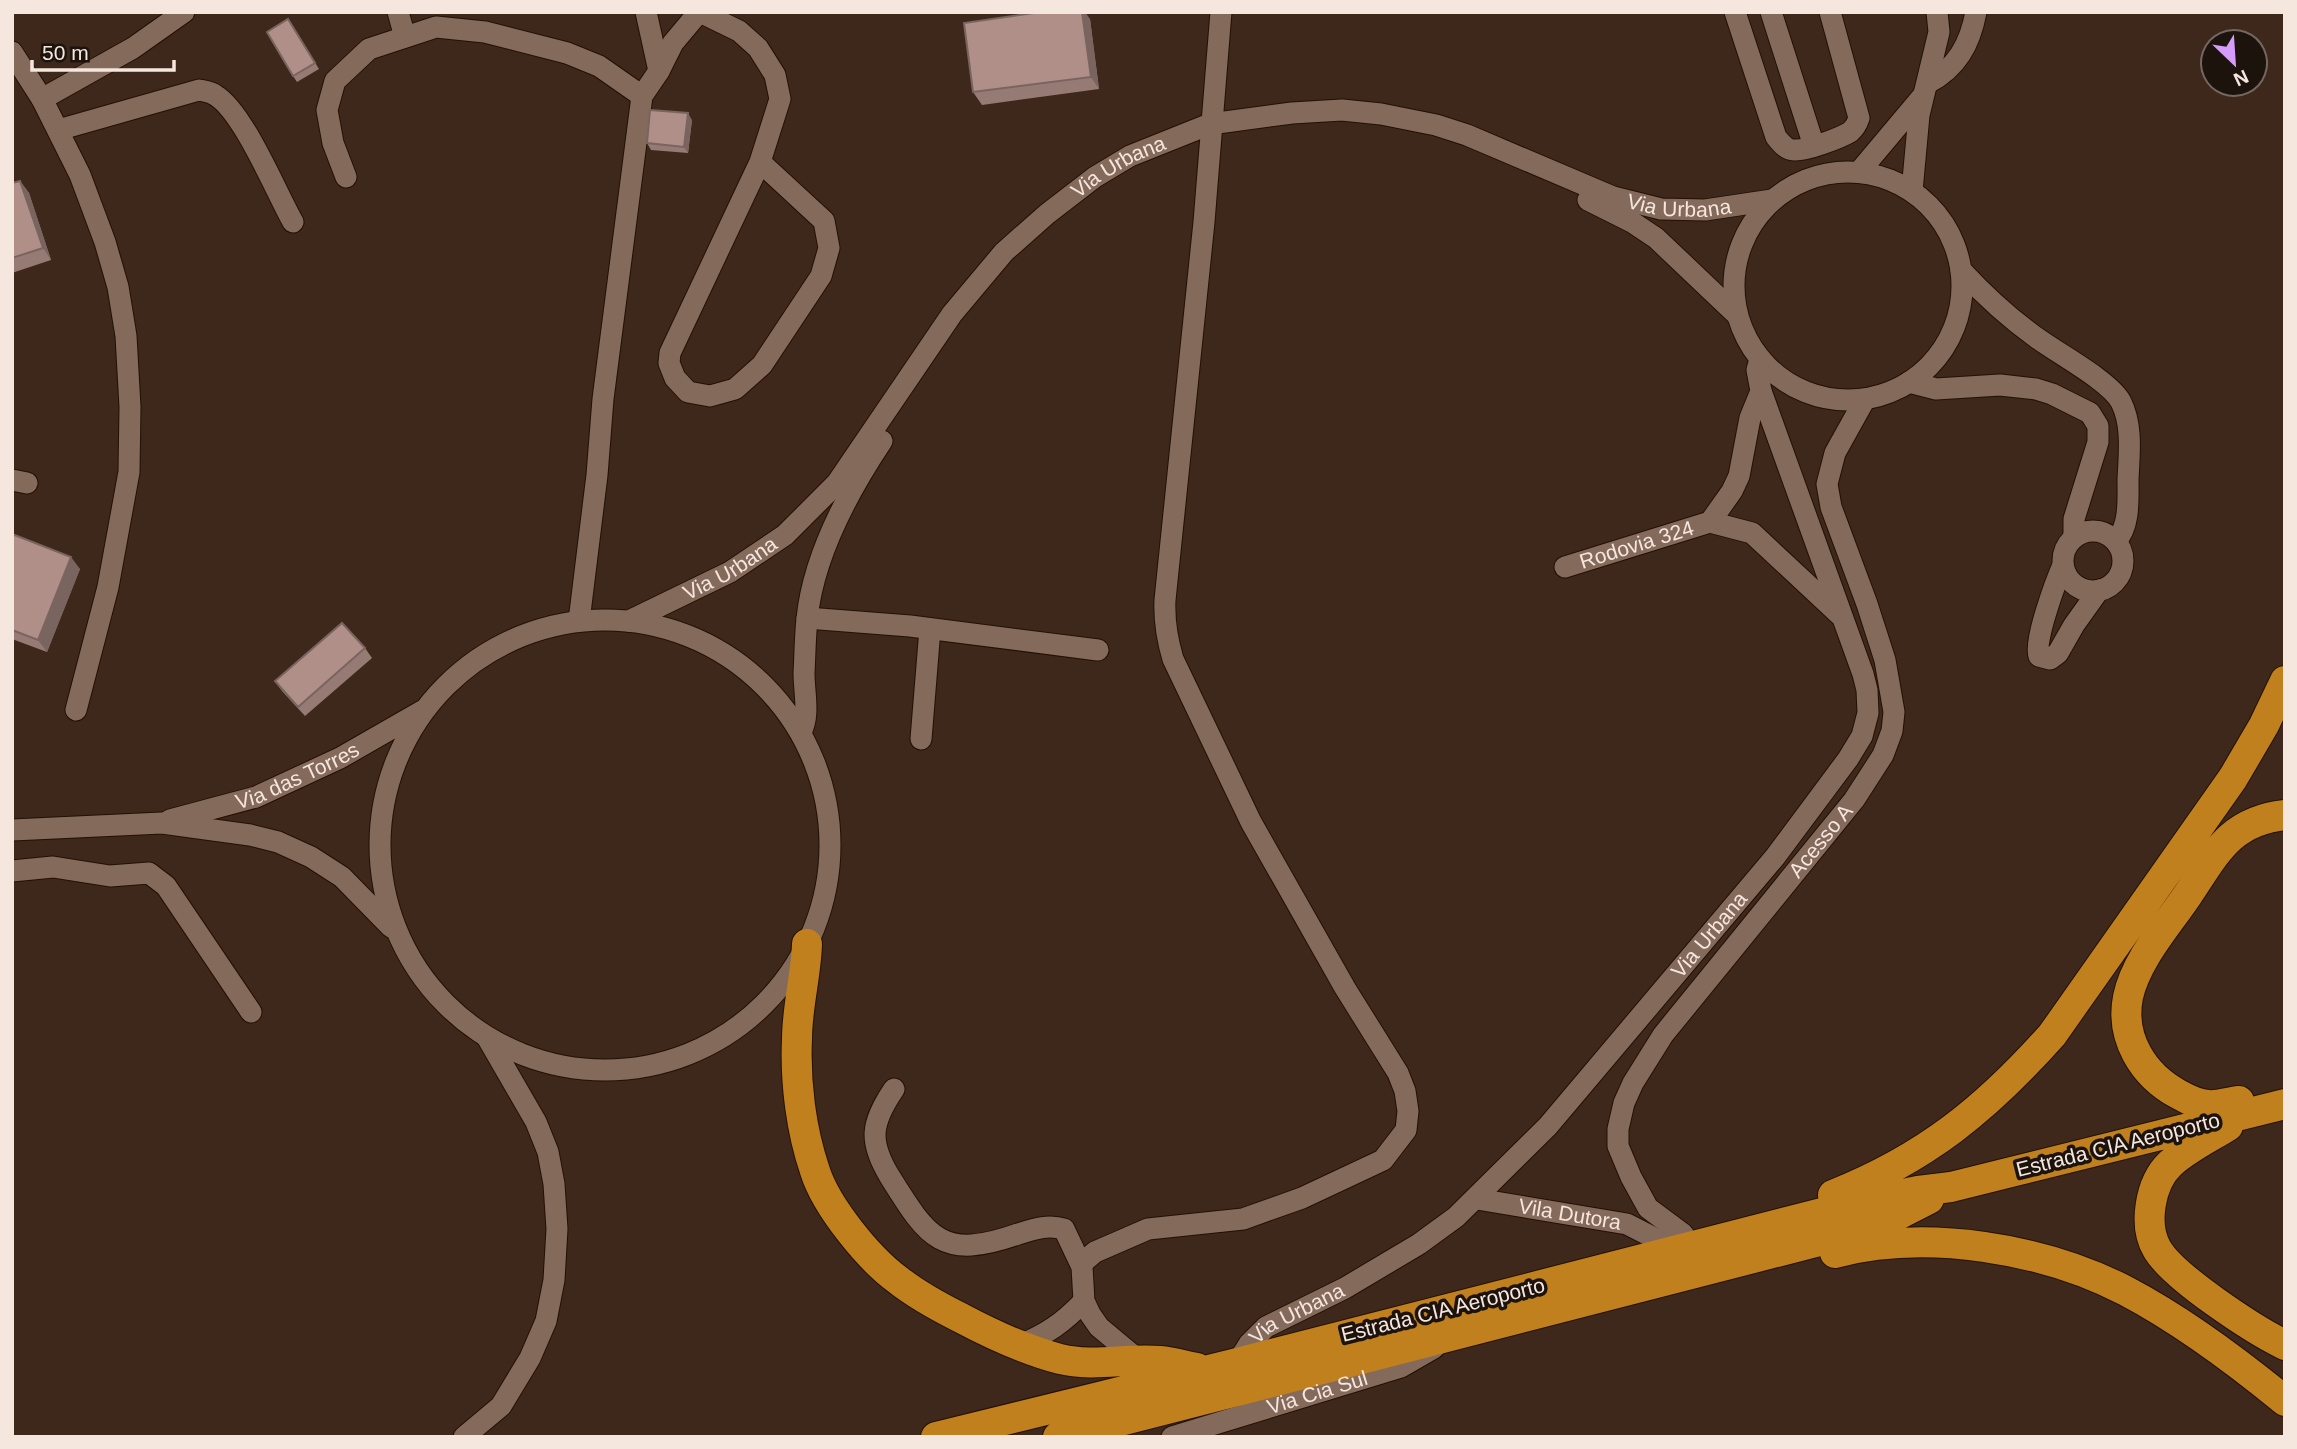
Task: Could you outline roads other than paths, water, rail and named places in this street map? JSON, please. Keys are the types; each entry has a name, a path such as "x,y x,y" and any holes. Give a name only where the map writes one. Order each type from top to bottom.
{"highway":[{"path":"1616,1266 1672,1238 1832,1195 1875,1178 1930,1147 1965,1122 2052,1035 2233,778 2264,725 2285,681"},
{"path":"2285,815 2259,820 2232,836 2216,853 2142,963 2133,982 2127,1012 2129,1033 2137,1056 2144,1067 2166,1088 2192,1101 2209,1105 2285,1097"},
{"path":"807,944 796,1040 803,1119 815,1172 846,1227 896,1279 933,1303 1018,1346 1062,1360 1100,1363 1160,1361 1208,1370"},
{"name":"Estrada CIA Aeroporto","path":"936,1437 1861,1203 1951,1187 2285,1104"},
{"path":"2248,1113 2169,1165 2152,1195 2149,1218 2156,1248 2167,1260 2220,1305 2285,1345"},
{"name":"Estrada CIA Aeroporto","path":"1059,1437 1831,1238 1891,1219 1951,1187"},
{"path":"1524,1319 1602,1314 1855,1248 1903,1243 1968,1245 2052,1263 2124,1290 2206,1340 2285,1401"},
{"path":"1102,1437 1131,1418"}],"street":[{"path":"42,99 133,48 184,12"},
{"path":"398,12 405,37"},
{"path":"646,12 659,71"},
{"path":"579,621 597,475 603,399 642,96 673,43 700,12 739,32 758,48 775,75 780,99 760,162 670,353 669,363 675,378 688,392 710,396 735,389 762,365 821,276 829,248 824,221 760,162"},
{"path":"1081,1264 1095,1252 1148,1229 1243,1219 1302,1198 1383,1160 1406,1130 1408,1111 1405,1091 1398,1073 1345,988 1251,822 1172,659 1167,640 1165,600 1204,222 1221,12"},
{"path":"1735,12 1776,137 1784,146 1794,150 1814,146 1849,132 1857,125 1859,118 1830,12"},
{"path":"1771,12 1814,146"},
{"path":"1912,191 1919,115 1939,32 1937,12"},
{"path":"1859,172 1926,88 1945,74 1961,56 1973,30 1976,12"},
{"path":"346,177 333,144 327,110 335,81 369,49 436,27 485,32 555,50 599,66 642,96"},
{"path":"12,52 42,99 80,175 105,242 118,288 126,336 130,472 108,587 76,710"},
{"path":"58,130 199,90 214,94 227,105 245,128 293,222"},
{"name":"Via Urbana","path":"629,621 730,572 785,536 837,483 952,314 1004,252 1095,177 1130,156 1210,130 1292,113 1342,110 1381,114 1436,125 1467,135 1613,197 1661,209 1705,210 1772,200"},
{"name":"Via Urbana","path":"800,732 805,721 807,618 828,539 873,454 965,313 1006,263 1045,227 1098,186 1210,130 1322,118 1423,132 1462,144 1606,208 1650,234 1737,315"},
{"path":"1859,172 1887,178 1912,191 1936,212 1953,239 1961,270 1961,302 1952,334 1934,361 1909,382 1864,399 1826,398 1789,384 1760,359 1746,338 1737,315 1733,290 1735,265 1743,241 1755,219 1772,200 1813,177 1859,172"},
{"path":"1650,234 1661,209"},
{"path":"1961,270 1981,292 2034,336 2104,382 2119,398 2126,414 2129,449 2127,516 2122,535 2116,541"},
{"name":"Via Urbana","path":"1237,1363 1249,1344 1266,1327 1345,1288 1419,1244 1477,1199 1548,1126 1775,858 1849,759 1862,736 1868,713 1865,682 1761,391 1757,370 1760,359"},
{"path":"1909,382 1936,389 2000,385 2036,389 2090,413 2098,426 2098,442 2074,519 2074,537"},
{"path":"1761,391 1751,418 1739,476 1710,522 1752,533 1845,620"},
{"name":"Acesso A","path":"1672,1238 1648,1208 1618,1146 1618,1129 1628,1093 1663,1035 1854,800 1883,755 1892,731 1894,712 1885,660 1831,507 1827,484 1835,453 1864,399"},
{"name":"Rodovia 324","path":"1565,567 1710,522"},
{"path":"2096,531 2116,541 2123,560 2116,579 2099,590 2057,653 2050,659 2039,656 2036,647 2063,565 2065,550 2074,537 2081,533 2096,531"},
{"path":"2063,565 2072,582 2080,588 2099,590"},
{"path":"807,618 930,629 1098,650"},
{"path":"579,621 629,621 671,629 710,645 746,668 776,697 800,732 819,772 829,815 830,859 822,903 807,944 788,976 763,1004 703,1047 668,1061 631,1069 594,1070 521,1055 488,1039 435,990 394,931 382,887 378,841 384,794 399,750 423,710 466,667 520,636 579,621"},
{"path":"921,739 930,629"},
{"name":"Via das Torres","path":"162,823 256,797 340,758 423,710"},
{"name":"Via das Torres","path":"12,830 162,823 250,835 278,842 312,857 342,877 394,931"},
{"path":"12,870 53,867 110,876 149,873 166,886 251,1012"},
{"path":"464,1437 501,1406 530,1358 546,1321 554,1280 554,1184 548,1152 536,1122 488,1039"},
{"path":"894,1089 881,1109 874,1138 881,1161 911,1210 930,1234 945,1242 969,1245 1005,1239 1052,1225 1065,1229 1081,1264 1084,1301 1099,1327 1140,1362"},
{"name":"Vila Dutora","path":"1477,1199 1627,1224 1672,1238"},
{"path":"1018,1346 1040,1337 1064,1322 1084,1301"},
{"name":"Via Cia Sul","path":"1172,1437 1401,1367 1458,1335"}]}
